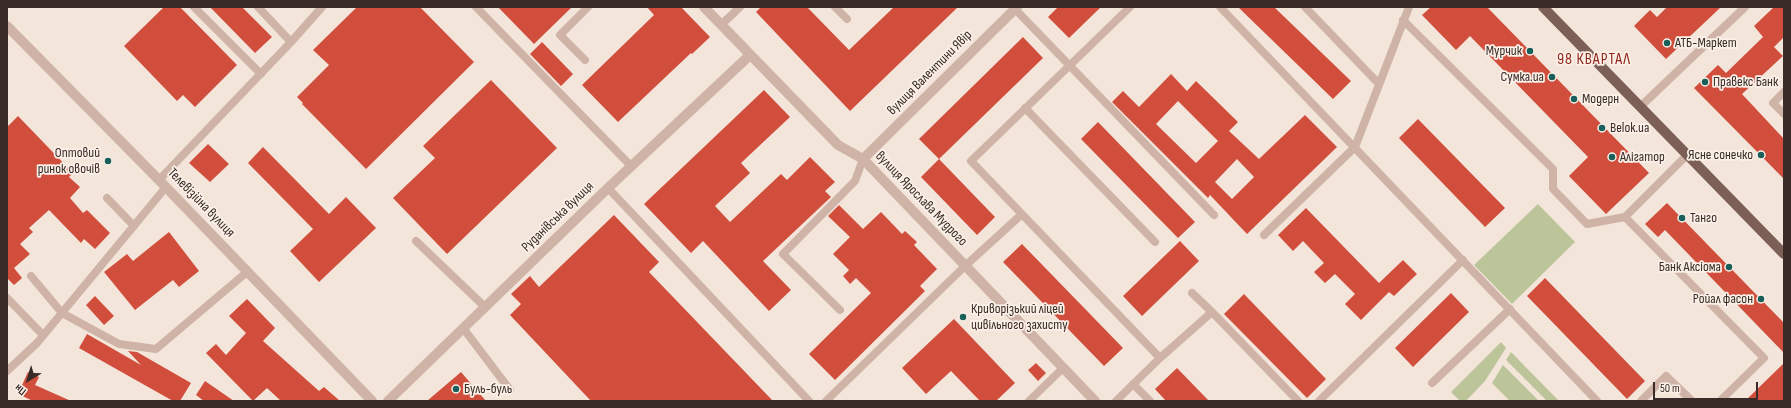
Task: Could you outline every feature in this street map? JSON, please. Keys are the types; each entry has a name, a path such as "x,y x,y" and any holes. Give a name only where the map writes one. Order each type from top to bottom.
{"main road":[{"path":"1543,7 1784,254"}],"street":[{"name":"вулиця Ярослава Мудрого","path":"704,7 838,145 862,159 1095,401"},
{"name":"вулиця Валентини Явір","path":"862,159 1016,8"},
{"name":"Телевізійна вулиця","path":"7,26 163,184 372,401"},
{"name":"Руданівська вулиця","path":"388,401 631,166 750,55"}],"lane":[{"path":"194,7 261,74"},
{"path":"258,7 291,42"},
{"path":"7,371 43,335 62,313 134,226 163,184 322,7"},
{"path":"476,7 631,166"},
{"path":"585,60 560,35 588,7"},
{"path":"722,25 740,7"},
{"path":"835,7 847,19"},
{"path":"1130,7 971,161 1160,358"},
{"path":"1220,7 1597,401"},
{"path":"1304,7 1379,84"},
{"path":"1264,235 1355,147 1408,7"},
{"path":"1640,107 1745,7"},
{"path":"1016,8 1069,66 1214,215"},
{"path":"1403,20 1553,169 1553,189 1587,224 1625,217 1687,155"},
{"path":"1784,92 1773,103 1784,114"},
{"path":"1026,108 1155,242"},
{"path":"840,310 783,254 856,181 862,159"},
{"path":"608,188 809,401"},
{"path":"107,198 134,226"},
{"path":"826,401 965,266 1022,214"},
{"path":"1625,217 1764,358 1720,401"},
{"path":"416,240 485,307"},
{"path":"1319,401 1463,260"},
{"path":"32,276 62,313 119,344 156,349 248,272"},
{"path":"1192,293 1298,401"},
{"path":"7,298 43,335"},
{"path":"1432,383 1510,309"},
{"path":"1116,401 1160,358 1212,312"},
{"path":"462,328 510,390"},
{"path":"1029,401 1064,368"},
{"path":"1641,401 1666,376 1692,401"},
{"path":"1133,384 1150,401"}],"green space":[{"path":"1538,204 1575,242 1512,304 1474,265"},
{"path":"1501,342 1506,348 1485,381 1466,401 1460,401 1451,392"},
{"path":"1511,352 1559,401 1547,401 1506,360"},
{"path":"1503,365 1539,401 1510,401 1492,383"}],"building":[{"path":"164,7 180,7 237,65 195,107 183,95 177,101 124,46"},
{"path":"210,7 242,7 272,37 255,53"},
{"path":"357,7 420,7 474,62 366,169 302,104 303,103 297,97 329,65 313,50"},
{"path":"498,7 572,7 534,44"},
{"path":"647,7 681,7 710,37 618,122 582,85 654,15"},
{"path":"761,7 807,7 849,50 894,7 958,7 850,111 756,12"},
{"path":"1058,7 1101,7 1069,38 1048,17"},
{"path":"1238,7 1274,7 1351,81 1333,99"},
{"path":"1431,7 1487,7 1649,173 1606,214 1569,176 1588,157 1470,36 1456,50 1422,15"},
{"name":"АТБ-Маркет","path":"1667,7 1721,7 1666,59 1634,26 1650,10 1657,17"},
{"path":"1774,7 1784,7 1784,37 1774,47 1783,56 1742,94 1784,139 1784,179 1694,88 1718,65 1726,73 1763,37 1754,26"},
{"path":"1023,37 1043,58 939,159 919,139"},
{"path":"542,42 573,74 561,86 530,54"},
{"path":"1171,74 1187,91 1196,81 1238,122 1229,131 1259,159 1305,115 1337,147 1247,234 1210,195 1208,198 1112,102 1123,91 1139,107","holes":["1178,101 1218,141 1196,163 1156,124","1237,159 1254,177 1232,199 1215,182"]},
{"path":"491,80 557,148 447,254 393,198 435,158 423,146"},
{"path":"764,90 790,117 741,163 750,173 715,206 730,222 781,174 787,180 810,157 835,182 825,191 831,197 763,261 791,290 769,311 703,241 691,253 644,204"},
{"path":"18,116 73,173 69,177 80,187 70,198 83,213 87,210 110,233 95,249 84,239 81,243 49,210 29,228 33,232 20,244 30,254 14,268 22,278 14,285 7,278 7,127"},
{"path":"1418,119 1505,208 1485,227 1399,138"},
{"path":"1098,122 1195,222 1178,238 1081,139"},
{"path":"208,144 229,164 210,182 189,163"},
{"path":"263,147 329,214 346,197 376,228 319,282 290,251 313,229 248,163"},
{"path":"939,159 995,217 977,235 921,177"},
{"path":"1667,203 1784,323 1784,353 1665,230 1658,237 1645,224"},
{"path":"839,205 863,229 881,212 902,234 905,231 917,242 914,245 937,269 920,286 925,291 835,380 809,354 871,293 856,278 850,284 843,276 849,270 833,254 850,237 828,216"},
{"path":"1306,208 1379,283 1403,260 1417,274 1394,296 1389,292 1361,320 1345,304 1355,294 1335,274 1325,283 1314,272 1324,263 1303,241 1293,251 1278,235"},
{"path":"614,215 659,262 649,272 773,401 591,401 510,315 521,304 511,294 530,276 539,287"},
{"path":"169,232 199,271 179,287 173,280 135,310 104,272 127,254 133,261"},
{"path":"1180,241 1199,261 1142,316 1123,296"},
{"path":"1022,244 1123,348 1104,366 1003,262"},
{"path":"1545,278 1645,381 1627,399 1527,296"},
{"path":"1451,293 1469,312 1413,367 1395,348"},
{"path":"1244,294 1326,379 1307,398 1224,314"},
{"path":"95,296 114,316 104,325 86,305"},
{"path":"247,299 275,328 263,341 319,391 324,387 340,401 281,401 267,388 253,401 206,353 216,344 226,355 246,333 229,316"},
{"path":"954,319 1015,383 996,401 980,401 951,371 926,394 902,368"},
{"path":"87,334 141,365 128,351 137,352 191,383 180,401 173,401 79,348"},
{"path":"1036,363 1046,373 1038,381 1028,370"},
{"path":"1784,363 1784,401 1745,401"},
{"path":"1177,368 1209,401 1166,401 1155,389"},
{"path":"28,372 39,377 35,385 71,401 33,401 18,394"},
{"path":"461,372 486,401 427,401"},
{"path":"205,381 234,401 204,401 196,395"}],"place":[{"name":"АТБ-Маркет","path":"1667,43"},
{"name":"Мурчик","path":"1530,51"},
{"name":"Сумка.ua","path":"1552,77"},
{"name":"Правекс Банк","path":"1705,82"},
{"name":"Модерн","path":"1574,99"},
{"name":"Belok.ua","path":"1602,128"},
{"name":"Ясне сонечко","path":"1761,155"},
{"name":"Алігатор","path":"1612,157"},
{"name":"Оптовий ринок овочів","path":"108,161"},
{"name":"Танго","path":"1682,218"},
{"name":"Банк Аксіома","path":"1729,267"},
{"name":"Ройал фасон","path":"1761,299"},
{"name":"Криворізький ліцей цивільного захисту","path":"963,317"},
{"name":"Буль-буль","path":"456,389"}],"district":[{"name":"98 КВАРТАЛ","path":"1594,60"}]}
